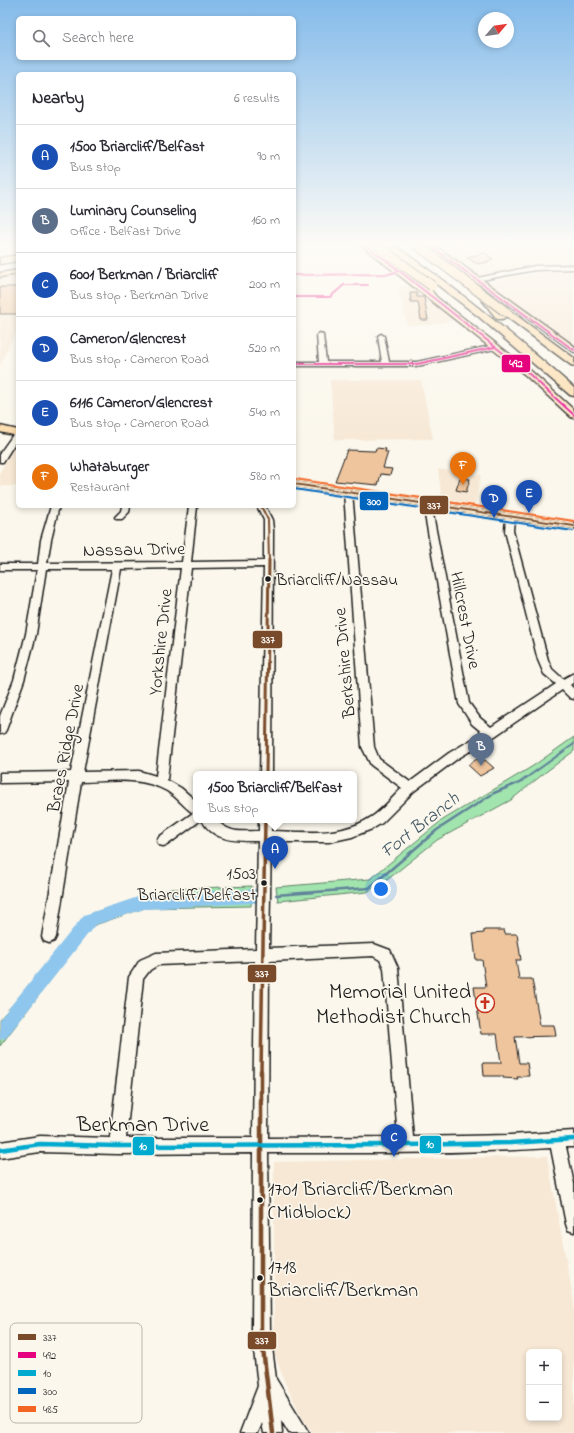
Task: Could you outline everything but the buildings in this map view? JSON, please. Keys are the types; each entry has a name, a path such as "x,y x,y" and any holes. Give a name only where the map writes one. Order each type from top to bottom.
{"highway":[{"path":"462,309 572,391"},
{"path":"475,309 572,391"},
{"path":"494,309 574,364"},
{"path":"495,309 544,352"},
{"path":"497,309 503,315"}],"main road":[{"path":"447,309 540,383 574,415"},
{"path":"517,309 574,350"},
{"path":"0,429 16,433"},
{"path":"296,484 574,526"}],"street":[{"path":"320,335 322,364"},
{"path":"381,336 386,364"},
{"path":"296,364 420,364 495,347"},
{"path":"0,460 16,435"},
{"name":"Berkshire Drive","path":"348,492 368,747 375,762 410,788"},
{"name":"Hillcrest Drive","path":"427,504 464,704 476,721 490,733"},
{"path":"0,730 19,680 23,665 33,620 41,566 55,508"},
{"path":"118,517 125,512 126,508"},
{"name":"Yorkshire Drive","path":"161,782 193,508"},
{"path":"262,508 268,525 269,564 266,771"},
{"path":"510,517 509,531 543,660 548,671 574,695"},
{"name":"Nassau Drive","path":"0,567 269,564"},
{"name":"Braes Ridge Drive","path":"48,937 76,776 117,565"},
{"path":"211,823 219,830 231,836 329,836 352,832 378,819 410,788 452,756 574,678"},
{"path":"0,778 139,776 161,782 181,794 193,806"},
{"path":"163,841 193,819"},
{"path":"265,823 260,1145 261,1332 273,1433"},
{"path":"117,1146 136,977 145,965 156,959 263,956 374,950 385,955 391,968 406,1145"},
{"name":"Berkman Drive","path":"0,1150 40,1144 117,1146 406,1145 473,1144 574,1139"},
{"path":"556,1140 574,1224"},
{"path":"249,1433 261,1406 268,1383"},
{"path":"268,1383 300,1433"}],"shaded area":[{"path":"0,309 16,309 16,331 0,366"},
{"path":"403,309 443,309 456,320 429,325 407,325"},
{"path":"521,309 574,309 574,347"},
{"path":"330,380 421,380 433,439 335,440"},
{"path":"16,443 16,486 0,486 0,472"},
{"path":"438,469 481,475 475,505 442,500"},
{"path":"547,1156 574,1303 574,1433 313,1433 303,1419 285,1383 274,1352 274,1162"}],"green space":[{"path":"574,737 574,751 511,800 437,840 387,880 367,892 278,901 276,887 370,879 441,821 533,766"},
{"path":"252,886 251,906 145,908 92,926 0,1046 0,1019 92,913 170,889"}],"waterway":[{"name":"Fort Branch","path":"511,786 519,783 574,744"},
{"name":"Fort Branch","path":"276,895 369,888 437,830 494,793 513,785"},
{"name":"Fort Branch","path":"0,1032 90,920 144,902 254,896"}],"transit line":[{"name":"492","path":"447,309 527,372 574,415"},
{"name":"492","path":"517,309 574,350"},
{"name":"492","path":"296,364 417,364 495,347"},
{"name":"485","path":"296,479 574,521"},
{"name":"337","path":"296,484 574,526"},
{"name":"300","path":"296,489 573,531"},
{"name":"337","path":"262,508 268,520 269,530 266,771"},
{"name":"337","path":"265,823 261,1032 260,1279 261,1332 273,1433"},
{"name":"10","path":"0,1150 40,1144 117,1146 406,1145 510,1143 574,1139"}],"place":[{"name":"Whataburger","path":"463,485"},
{"name":"6116 Cameron/Glencrest","path":"529,513"},
{"name":"Cameron/Glencrest","path":"494,518"},
{"name":"Briarcliff/Nassau","path":"268,579"},
{"name":"Luminary Counseling","path":"481,766"},
{"name":"1500 Briarcliff/Belfast","path":"275,869"},
{"name":"1503 Briarcliff/Belfast","path":"264,883"},
{"name":"Memorial United Methodist Church","path":"485,1003"},
{"name":"6001 Berkman / Briarcliff","path":"394,1157"},
{"name":"1701 Briarcliff/Berkman (Midblock)","path":"260,1200"},
{"name":"1718 Briarcliff/Berkman","path":"260,1278"}]}
